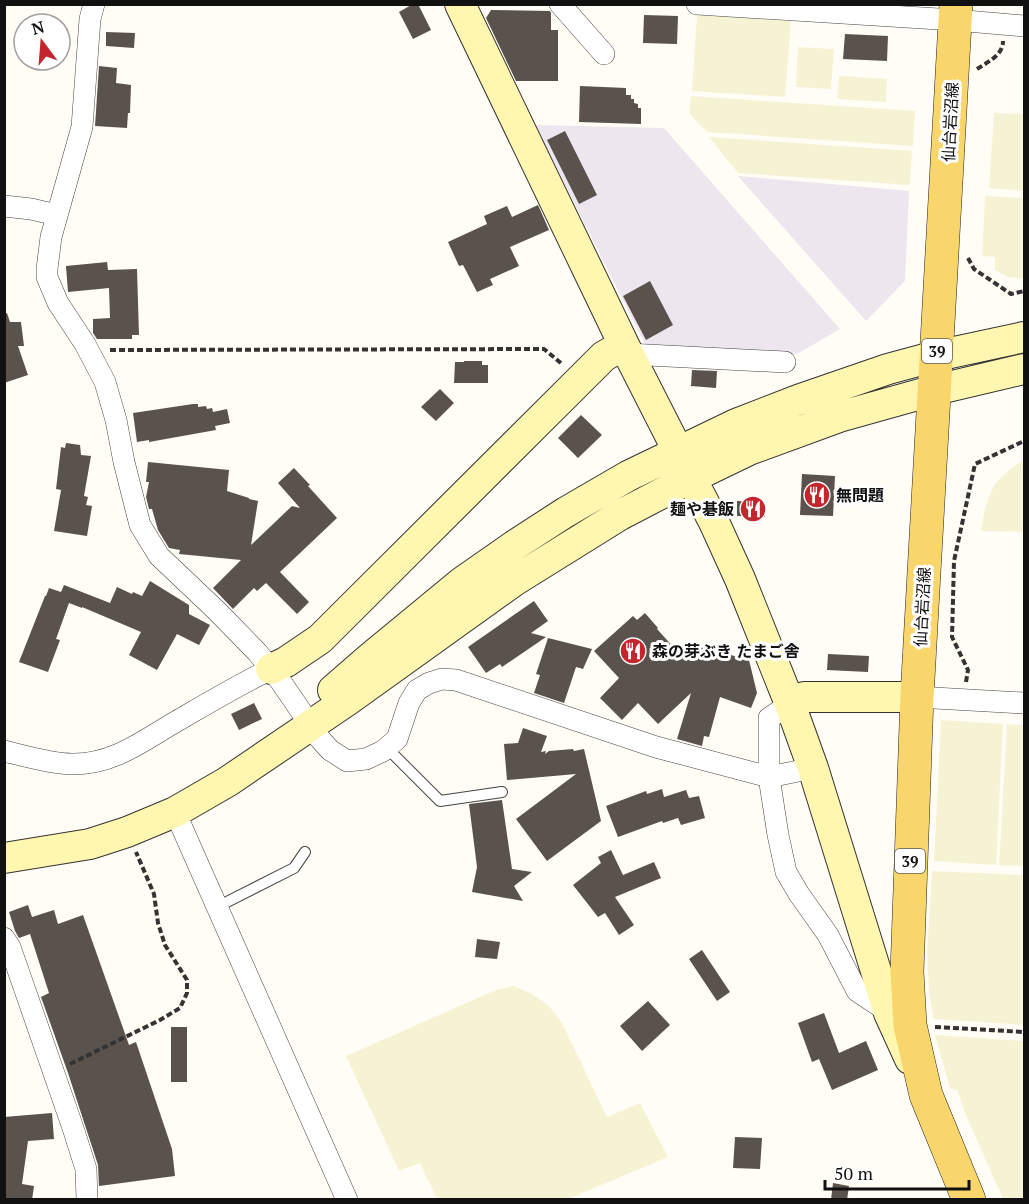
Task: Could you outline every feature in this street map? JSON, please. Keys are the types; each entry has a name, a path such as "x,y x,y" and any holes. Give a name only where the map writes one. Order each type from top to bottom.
{"main road":[{"name":"仙台岩沼線","path":"956,12 917,697 907,972 900,1019 926,1095 969,1200"}],"street":[{"path":"94,4 90,19 82,127 51,237 47,278 58,303 85,344 105,382 140,525 159,556 217,610 257,652 330,750 346,760 366,759 387,748 397,739 409,703 417,690 429,682 442,679 456,680 656,747 769,777 813,768"},
{"path":"460,4 626,349 678,451"},
{"path":"560,4 604,54"},
{"path":"697,4 956,12 1014,26"},
{"path":"4,206 57,215"},
{"path":"310,726 333,690 462,582 566,512 628,476 736,424 798,400 888,369 1024,337"},
{"path":"4,751 72,764 106,760 137,746 234,687 286,662 320,639 604,356 626,349 785,362"},
{"path":"4,858 90,844 176,812 227,782 514,582 623,513 749,450 801,430 876,406 1024,369"},
{"path":"691,478 740,579 790,704 900,1019"},
{"path":"900,1019 857,991 828,935 786,872 769,777 769,718 804,697 917,697 1024,703"},
{"path":"176,812 347,1200"},
{"path":"4,938 10,947 86,1169 87,1200"}],"lane":[{"path":"387,748 440,801 502,792"},
{"path":"217,907 294,868 305,852"}],"path":[{"path":"974,75 976,70 1003,48 1014,26"},
{"path":"966,252 974,269 1011,294 1024,291"},
{"path":"102,350 544,349 558,360"},
{"path":"964,700 968,670 952,636 954,561 975,464 1024,441"},
{"path":"53,1072 160,1020 180,1008 187,993 187,980 165,945 158,923 154,894 127,832"},
{"path":"900,1019 1024,1032"}],"shaded area":[{"path":"697,14 791,21 785,97 692,91"},
{"path":"798,47 834,49 831,89 796,87"},
{"path":"839,76 887,79 886,102 837,99"},
{"path":"691,96 915,111 913,146 707,132 689,113"},
{"path":"994,113 1024,114 1024,191 989,188"},
{"path":"535,125 664,128 840,329 797,354 645,344"},
{"path":"709,137 912,151 910,185 738,173"},
{"path":"738,176 909,191 905,281 866,321"},
{"path":"985,196 1024,198 1024,279 1008,277 995,270 995,257 982,256"},
{"path":"1024,460 1024,532 981,531 985,508 994,485 1010,469"},
{"path":"941,720 1003,724 996,865 934,861"},
{"path":"1007,724 1024,725 1024,866 999,865"},
{"path":"932,871 1024,875 1024,1025 934,1019 929,993 927,953"},
{"path":"514,986 532,994 549,1006 562,1023 607,1117 640,1103 668,1157 568,1199 437,1199 420,1163 399,1171 346,1056 496,990"},
{"path":"935,1035 1024,1041 1024,1199 1003,1199 957,1090 950,1088"}],"building":[{"path":"413,4 418,4 431,30 413,39 399,12"},
{"path":"491,10 550,11 551,30 558,30 558,81 516,81 486,18"},
{"path":"644,15 678,16 677,44 643,43"},
{"path":"106,32 135,33 134,48 106,46"},
{"path":"845,34 888,36 887,61 843,59"},
{"path":"99,66 117,68 116,83 131,85 127,128 95,126"},
{"path":"580,86 626,88 626,95 631,95 634,103 641,108 641,124 579,122"},
{"path":"565,131 597,195 579,204 547,140"},
{"path":"538,205 549,230 510,247 519,266 490,279 493,285 477,292 463,265 459,266 448,242 487,224 484,216 507,206 512,217"},
{"path":"107,262 108,270 137,269 139,335 132,335 132,339 97,339 93,333 93,319 110,318 109,288 68,292 66,266"},
{"path":"650,281 673,325 646,340 623,296"},
{"path":"7,313 10,322 21,322 24,346 18,346 28,375 4,383 4,314"},
{"path":"482,361 482,365 488,365 488,383 454,383 455,362"},
{"path":"692,370 717,371 716,388 691,386"},
{"path":"440,389 454,403 436,421 421,407"},
{"path":"198,404 198,407 206,406 207,409 212,408 213,412 227,409 230,423 215,426 216,430 149,442 149,440 137,442 133,413"},
{"path":"581,415 602,435 578,458 558,438"},
{"path":"66,443 80,445 81,455 91,456 84,496 88,497 86,505 92,506 87,536 54,531 61,490 56,489 61,447 65,448"},
{"path":"148,462 229,470 227,491 258,501 251,545 292,506 300,508 278,483 294,468 337,518 280,572 309,602 297,614 266,583 257,591 254,588 233,609 213,588 241,560 179,554 180,550 169,548 158,530 146,497 149,482 146,482"},
{"name":"無問題","path":"802,474 835,476 833,516 800,515"},
{"path":"737,501 765,502 765,517 737,516"},
{"path":"150,581 189,605 189,614 210,625 199,645 177,634 157,670 129,655 141,632 69,603 56,639 60,640 48,672 19,662 49,588 61,592 64,585 110,603 117,587 142,596"},
{"path":"534,601 548,621 531,633 546,637 502,667 500,664 486,673 468,647"},
{"path":"645,613 685,660 698,646 749,660 757,693 751,708 720,697 709,737 704,736 702,746 677,739 691,693 658,724 638,703 622,720 600,698 619,678 594,651 633,616 637,620"},
{"path":"548,638 592,649 583,669 576,667 564,703 534,693 540,675 536,674"},
{"path":"828,654 869,656 868,672 827,670"},
{"path":"254,703 262,719 239,730 231,714"},
{"path":"523,728 547,736 541,752 546,751 545,754 549,751 584,749 601,821 547,861 516,819 576,774 507,780 504,744 518,743"},
{"path":"662,789 664,797 686,790 689,798 699,796 705,818 681,825 678,818 663,823 662,821 618,837 606,806 646,791 647,794"},
{"path":"502,800 512,869 532,872 514,886 523,901 472,892 477,867 469,804"},
{"path":"611,850 623,875 654,862 661,878 615,897 634,925 619,935 605,913 598,917 573,885 601,863 598,857"},
{"path":"28,905 32,917 54,910 58,924 83,915 129,1045 136,1042 172,1149 175,1176 99,1186 98,1165 41,997 49,993 30,934 19,938 9,912"},
{"path":"477,939 500,942 497,959 475,957"},
{"path":"702,950 730,992 717,1001 689,959"},
{"path":"648,1001 670,1025 642,1051 620,1026"},
{"path":"824,1013 839,1053 866,1041 878,1070 832,1090 819,1059 812,1062 798,1023"},
{"path":"171,1027 187,1027 187,1082 171,1082"},
{"path":"52,1113 54,1139 28,1141 22,1184 34,1186 32,1200 4,1200 4,1117"},
{"path":"735,1137 762,1138 760,1169 733,1168"},
{"path":"833,1183 849,1186 847,1200 831,1200"}],"place":[{"name":"無問題","path":"817,495"},
{"name":"麺や碁飯","path":"753,509"},
{"name":"森の芽ぶき たまご舎","path":"633,651"}]}
